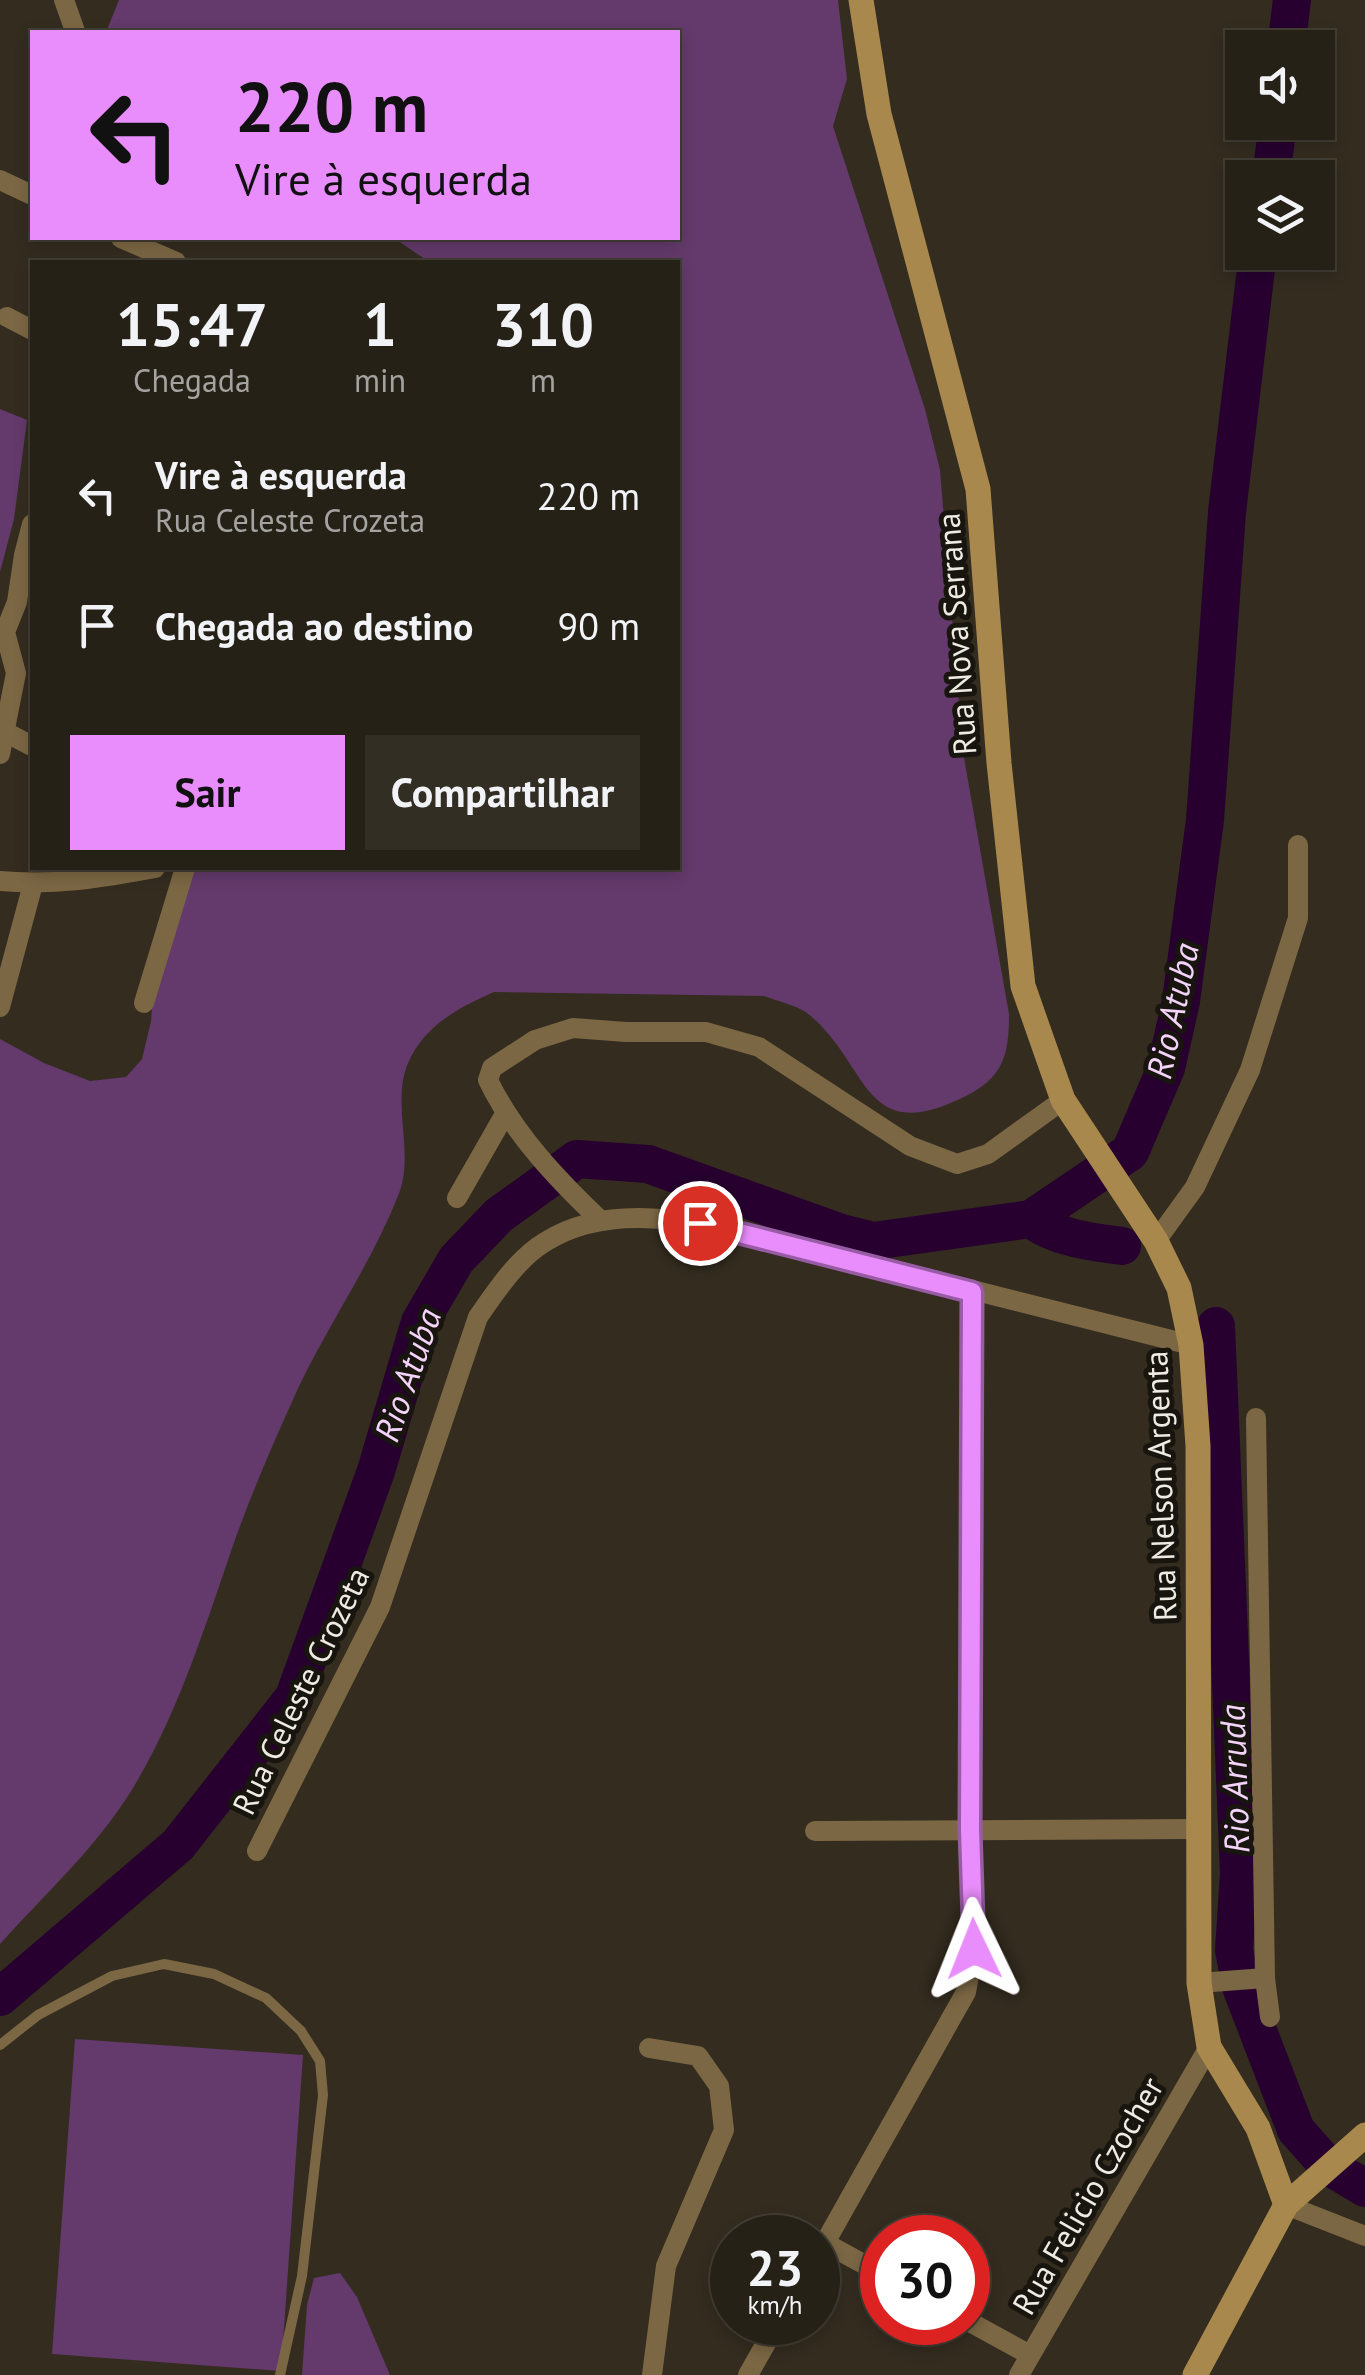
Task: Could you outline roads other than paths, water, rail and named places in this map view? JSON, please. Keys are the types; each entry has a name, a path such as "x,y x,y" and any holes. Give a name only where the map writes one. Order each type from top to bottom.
{"main road":[{"name":"Rua Nova Serrana","path":"861,0 879,114 978,489 1023,986 1069,1110 1156,1240"},
{"name":"Rua Nelson Argenta","path":"1156,1240 1178,1288 1192,1345 1198,1446 1199,1983 1210,2046 1258,2128 1286,2205"},
{"path":"1195,2375 1286,2205 1365,2135"}],"street":[{"path":"64,0 74,30"},
{"path":"0,180 30,194"},
{"path":"123,240 143,256"},
{"path":"7,317 30,329"},
{"path":"30,532 24,554 25,607 2,633 16,674 3,743 30,746"},
{"path":"1156,1240 1195,1188 1250,1070 1298,918 1298,846"},
{"path":"0,881 85,882 145,870"},
{"path":"144,1003 184,870"},
{"path":"0,1007 33,884"},
{"path":"600,1220 504,1114 488,1080 492,1068 535,1040 572,1028 706,1032 759,1047 910,1146 958,1164 988,1154 1069,1110"},
{"path":"458,1198 504,1114"},
{"name":"Rua Celeste Crozeta","path":"257,1851 380,1607 478,1317 506,1276 546,1241 600,1220 666,1216 1192,1345"},
{"path":"840,2215 966,1992 974,1949 970,1830 972,1292"},
{"path":"1256,1418 1265,1978 1270,2018"},
{"path":"814,1831 1198,1829"},
{"path":"1199,1983 1265,1978"},
{"name":"Rua Felicio Czocher","path":"1019,2375 1210,2046"},
{"path":"649,2048 698,2056 719,2086 724,2130 666,2266 652,2375"},
{"path":"1286,2205 1365,2236"},
{"path":"990,2333 1030,2355"},
{"path":"748,2375 765,2345"}],"lane":[{"path":"0,2045 38,2015 112,1976 164,1964 214,1974 266,1998 301,2031 320,2061 323,2095 302,2276 280,2375"}],"waterway":[{"name":"Rio Atuba","path":"1288,30 1292,0"},
{"name":"Rio Atuba","path":"1273,160 1276,140"},
{"name":"Rio Atuba","path":"0,1997 178,1845 294,1697 376,1471 420,1322 456,1260 499,1215 577,1159 648,1164 873,1241 1031,1219 1130,1152 1166,1068 1181,1001 1205,820 1227,512 1256,270"},
{"name":"Rio Arruda","path":"1031,1219 1063,1235 1122,1246"},
{"name":"Rio Arruda","path":"1216,1326 1239,1873 1234,1950 1241,1987 1296,2130 1328,2166 1365,2188"}]}
